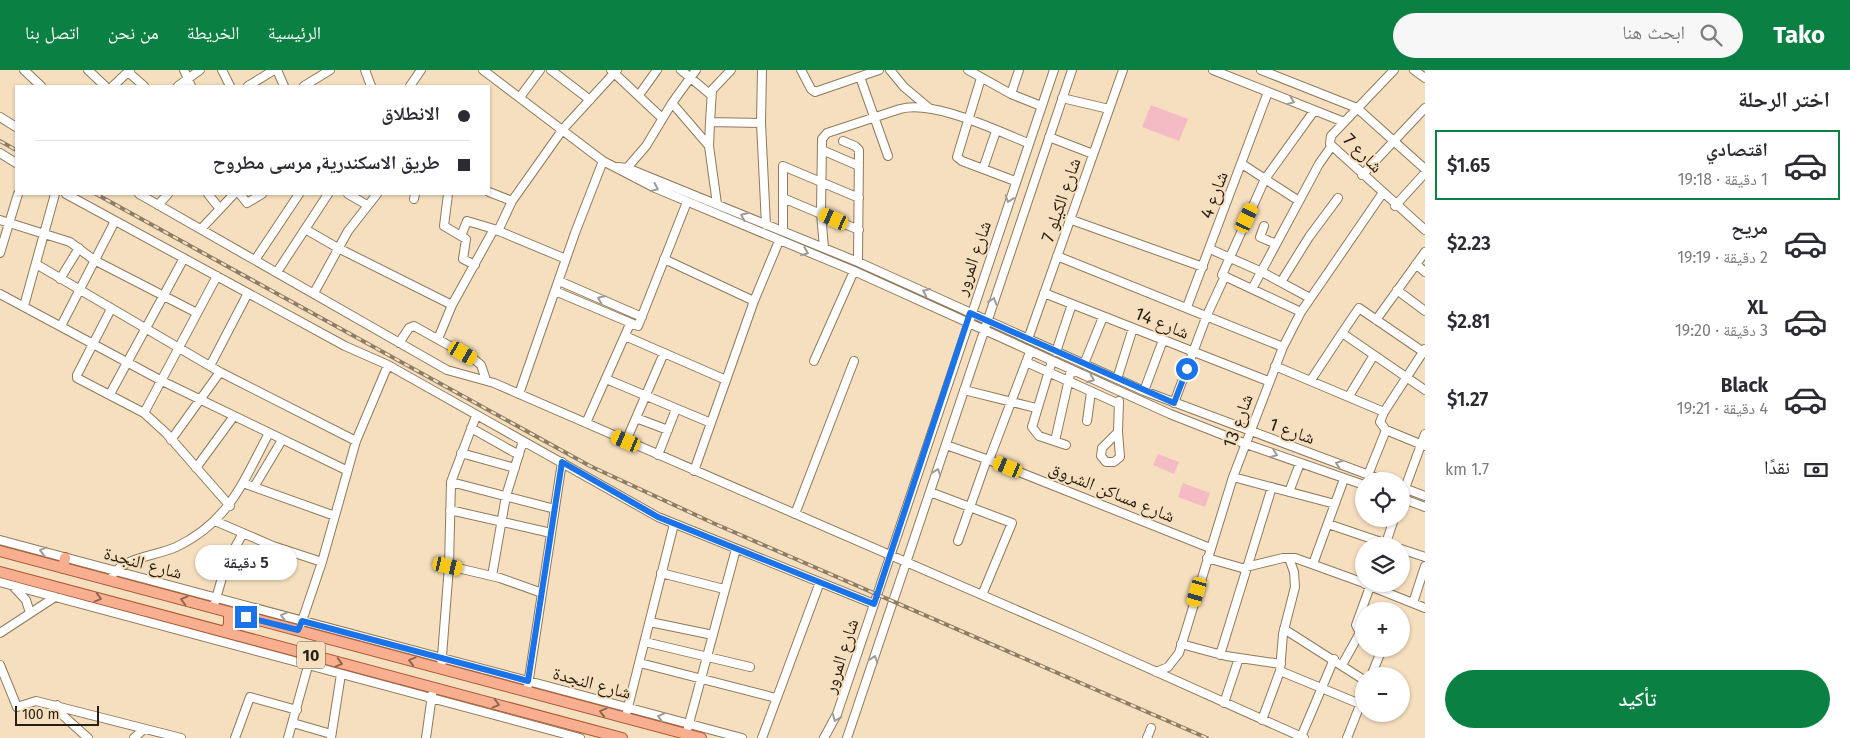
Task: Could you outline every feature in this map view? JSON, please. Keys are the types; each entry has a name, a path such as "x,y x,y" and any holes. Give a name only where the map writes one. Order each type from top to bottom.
{"main road":[{"name":"10","path":"0,551 64,563 109,580 215,603 229,612 246,617 300,625 384,647 441,668 526,692 627,713 687,729 701,738"},
{"name":"10","path":"0,572 69,596 241,636 622,738"},
{"path":"225,632 230,621 229,612"},
{"path":"241,636 240,626 246,617"},
{"path":"296,662 298,652"}],"street":[{"path":"24,70 36,75 41,85"},
{"path":"88,70 104,85"},
{"path":"179,85 186,74 200,70"},
{"path":"222,70 230,85"},
{"path":"250,85 276,70 284,85"},
{"path":"305,85 320,73 330,70"},
{"path":"365,70 368,85"},
{"path":"411,85 420,70"},
{"name":"شارع 1","path":"483,70 563,129 603,162 687,202 854,271 1119,392 1246,444 1355,482"},
{"path":"520,97 540,70"},
{"path":"551,70 590,100"},
{"path":"639,95 658,70"},
{"path":"681,70 711,95"},
{"path":"627,168 646,146 662,118 696,70"},
{"path":"717,204 708,146 711,95 714,87 731,70"},
{"path":"762,70 761,123 766,225"},
{"path":"801,70 811,89 815,92 879,70"},
{"path":"890,70 909,92 929,108"},
{"path":"968,70 1011,94 1041,106"},
{"path":"1011,94 1019,70"},
{"name":"شارع المرور","path":"824,738 834,724 970,313 1054,70"},
{"name":"شارع المرور","path":"847,738 986,320 1072,70"},
{"name":"شارع الكيلو 7","path":"1028,340 1123,70"},
{"path":"1213,70 1344,122"},
{"path":"1261,70 1357,108 1425,171 1396,206"},
{"name":"شارع 7","path":"1394,70 1330,139 1331,147 1425,230"},
{"path":"1414,70 1425,78"},
{"path":"114,85 129,71 143,85"},
{"path":"438,339 452,305 512,201 563,129 614,71 662,118"},
{"path":"860,77 888,156"},
{"path":"981,78 957,157 959,160 1015,181"},
{"name":"شارع 4","path":"1187,307 1268,92"},
{"path":"1045,96 1109,109"},
{"path":"672,103 708,146"},
{"path":"824,248 821,182 824,135 907,107 929,108 1028,143"},
{"path":"1362,175 1425,108"},
{"path":"1301,312 1222,275 1265,179 1314,111"},
{"path":"0,117 15,125"},
{"path":"710,122 761,123"},
{"path":"983,169 996,131"},
{"path":"1049,137 1093,154"},
{"path":"843,141 858,148 858,262"},
{"path":"1252,289 1299,201 1331,147"},
{"path":"822,150 859,166"},
{"path":"0,153 15,162"},
{"path":"519,394 566,259 603,162"},
{"path":"1242,164 1299,201"},
{"name":"شارع 1","path":"611,166 627,168 858,262 1144,391 1360,472"},
{"path":"783,232 783,166 859,198"},
{"path":"490,192 512,201"},
{"name":"شارع 13","path":"1156,672 1172,663 1181,644 1233,477 1274,366 1301,312 1382,194"},
{"path":"0,253 18,195"},
{"path":"24,306 55,195"},
{"path":"68,195 345,346 388,366 674,524 874,604"},
{"path":"141,195 447,370 486,380 519,394 1303,737 1334,659"},
{"path":"158,205 167,195"},
{"path":"209,195 220,208"},
{"path":"201,229 233,195"},
{"path":"241,195 247,203 260,195"},
{"path":"255,260 298,195"},
{"path":"277,272 327,195"},
{"path":"350,195 367,205"},
{"path":"314,293 338,248 367,205 376,195"},
{"path":"448,195 444,226 467,242 463,259 475,265"},
{"path":"783,198 859,230"},
{"path":"1281,282 1309,237 1338,198"},
{"path":"556,291 638,326 687,202"},
{"path":"1070,219 1203,267"},
{"path":"0,220 44,232 70,242 94,260 197,313"},
{"path":"61,326 116,221"},
{"path":"461,236 467,221 496,230 566,259"},
{"path":"1264,226 1260,238 1276,244"},
{"path":"305,229 338,248 452,305"},
{"path":"694,471 754,301 780,241"},
{"path":"60,279 79,248"},
{"path":"1210,249 1262,272 1310,298"},
{"path":"1376,320 1425,252"},
{"path":"1057,256 1283,347"},
{"path":"110,394 184,258"},
{"path":"664,259 754,301"},
{"path":"36,264 78,291 220,372 356,441"},
{"path":"1416,264 1425,272"},
{"path":"814,361 854,271"},
{"path":"144,414 217,276"},
{"path":"1174,403 1206,315 1225,276"},
{"path":"559,281 642,317"},
{"path":"1397,290 1425,312"},
{"path":"210,366 248,292"},
{"name":"شارع 14","path":"1044,293 1268,381"},
{"path":"0,294 128,361 162,381 346,470"},
{"path":"1056,352 1072,304"},
{"path":"1311,380 1359,308 1424,351 1384,412 1380,422 1386,430 1422,445"},
{"path":"111,309 77,377 144,414 171,440 230,506"},
{"path":"1084,364 1103,316"},
{"path":"586,424 630,324"},
{"path":"399,343 411,326 478,362 486,380"},
{"path":"1117,379 1133,328"},
{"path":"1342,334 1425,390"},
{"path":"625,336 726,380"},
{"path":"1144,391 1163,340"},
{"path":"958,541 1030,352"},
{"path":"626,441 664,353"},
{"path":"1349,396 1374,355"},
{"path":"795,514 854,361"},
{"path":"1052,361 1036,408 1032,423 1033,431 1039,436 1066,445"},
{"path":"1026,362 1119,404"},
{"path":"300,625 322,562 346,470 356,441 388,366"},
{"path":"1274,366 1384,412"},
{"path":"1055,441 1071,370"},
{"path":"171,440 220,372"},
{"path":"606,379 711,423"},
{"path":"964,390 1036,408"},
{"path":"1086,421 1091,392"},
{"path":"1118,432 1119,392"},
{"path":"658,455 676,409"},
{"path":"196,468 234,416"},
{"path":"441,668 448,566 451,482 476,416"},
{"path":"636,418 668,430"},
{"path":"471,428 519,455"},
{"path":"1369,472 1386,430"},
{"path":"109,580 122,565 174,548 216,521 230,506 269,434"},
{"path":"1410,472 1425,434"},
{"path":"254,487 282,440"},
{"path":"492,576 506,496 523,441"},
{"name":"شارع مساكن الشروق","path":"946,445 1210,548"},
{"path":"461,453 515,468"},
{"path":"526,692 562,462"},
{"path":"1289,492 1300,464"},
{"path":"1233,477 1335,504"},
{"path":"1313,564 1344,479"},
{"path":"451,482 554,509"},
{"path":"243,483 335,516"},
{"path":"1220,655 1272,487"},
{"path":"1410,491 1425,496"},
{"path":"930,492 1011,522 1013,525 982,595"},
{"path":"1410,501 1425,507"},
{"path":"450,510 551,533"},
{"path":"216,521 273,546 322,562"},
{"path":"627,713 674,524"},
{"path":"1328,524 1365,537"},
{"path":"215,603 226,564 243,533"},
{"name":"شارع النجدة","path":"0,540 64,563 116,571 215,603 300,625"},
{"path":"736,549 687,729 742,738"},
{"path":"1410,552 1425,557"},
{"path":"1207,558 1237,567 1248,567 1289,558 1313,564 1355,579"},
{"path":"1262,720 1280,668 1284,629 1295,587 1294,572 1289,558"},
{"path":"448,566 492,576 542,592"},
{"path":"1413,603 1425,566"},
{"path":"662,572 724,589"},
{"path":"762,738 820,582"},
{"path":"4,584 55,597 69,596 308,666 580,738"},
{"path":"4,584 26,600 30,613"},
{"path":"1387,592 1425,608"},
{"path":"0,633 55,597"},
{"path":"650,622 713,635"},
{"path":"1284,629 1355,674"},
{"path":"863,637 880,642"},
{"path":"645,642 750,667"},
{"path":"1181,644 1220,655 1280,668 1321,689 1355,702"},
{"path":"1342,665 1355,644"},
{"name":"شارع النجدة","path":"384,647 443,657 528,681 627,713"},
{"path":"1224,703 1239,658"},
{"path":"640,663 776,698"},
{"path":"0,665 17,707 34,701 57,705 181,738"},
{"path":"288,738 308,666"},
{"path":"293,722 331,736 340,674"},
{"path":"426,738 432,688"},
{"path":"235,738 250,697 296,710"},
{"path":"57,705 59,712 88,738"},
{"path":"74,726 84,712"},
{"path":"1347,738 1355,717"},
{"path":"546,738 551,718"},
{"path":"1148,738 1151,728"},
{"path":"134,738 144,729"}],"shaded area":[{"path":"1151,105 1188,119 1179,141 1142,127"},
{"path":"1158,454 1179,462 1174,474 1153,465"},
{"path":"1183,483 1210,493 1205,507 1178,497"}],"railway":[{"path":"0,141 15,149"},
{"path":"98,195 590,466 713,523 1207,738"}],"route":[{"path":"246,617 298,630 302,621 528,681 562,462 658,517 874,604 970,313 1174,403 1187,369"}]}
